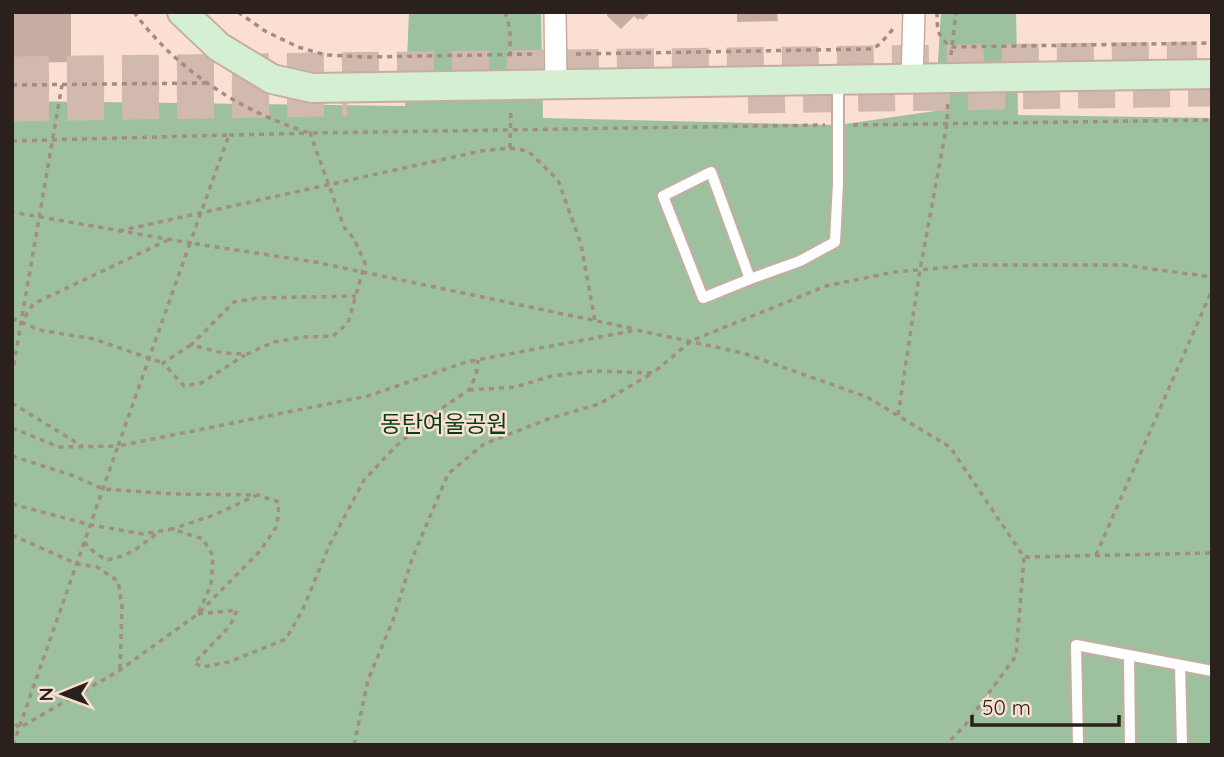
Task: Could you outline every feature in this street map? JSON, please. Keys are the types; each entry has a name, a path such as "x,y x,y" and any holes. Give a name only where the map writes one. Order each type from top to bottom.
{"street":[{"path":"182,12 219,47 272,79 312,88 1212,74"},
{"path":"555,12 556,85"},
{"path":"912,79 914,12"}],"lane":[{"path":"750,279 711,172 663,196 703,298 800,261 835,242 838,80"},
{"path":"1078,745 1076,645 1212,671"},
{"path":"1129,655 1130,745"},
{"path":"1180,665 1182,745"}],"path":[{"path":"12,318 39,330 94,339 163,363 184,386 201,383 247,354 274,342 332,336 348,323 365,263 362,253 344,227 310,133 256,113 207,83 176,59 134,12"},
{"path":"937,12 936,29 941,38 952,47 1212,43"},
{"path":"898,416 920,270 947,124 948,78 956,12"},
{"path":"12,85 207,83"},
{"path":"12,375 62,85"},
{"path":"12,141 310,133 1212,120"},
{"path":"13,745 229,135"},
{"path":"119,231 481,150 510,148 528,151 558,180 581,244 595,321"},
{"path":"12,215 40,217 315,262 691,341 743,353 867,397 950,447 1024,556 1016,656 946,745"},
{"path":"23,321 33,304 169,239"},
{"path":"355,745 368,680 393,620 412,559 448,474 484,444 548,419 599,404 653,373 691,341 825,286 894,272 976,265 1124,265 1212,277"},
{"path":"1096,555 1212,290"},
{"path":"163,363 191,345 234,303 257,298 356,296"},
{"path":"12,428 59,447 118,446 368,396 478,360 637,330"},
{"path":"191,345 247,354"},
{"path":"469,390 476,375 478,360"},
{"path":"198,614 237,610 230,626 194,663 203,667 229,662 286,639 303,609 329,546 364,480 396,446 439,410 469,390 515,387 552,376 592,371 653,373"},
{"path":"12,403 83,447"},
{"path":"12,456 74,476 103,489 173,494 257,495 279,502 277,526 260,551 198,614 120,670 19,729"},
{"path":"12,504 91,525 143,534 158,533 214,515 257,495"},
{"path":"172,529 203,539 213,556 211,585 198,614"},
{"path":"84,542 106,559 121,557 158,533"},
{"path":"12,535 77,564 97,567 118,582 122,606 120,670"},
{"path":"1024,556 1212,553"},
{"path":"12,720 19,729"}],"green space":[{"name":"동탄여울공원","path":"409,12 541,12 543,118 838,125 935,111 941,12 1016,12 1018,115 1212,118 1212,745 12,745 12,101 405,106"}],"building":[{"path":"12,12 71,12 71,62 12,63"},
{"path":"607,12 651,12 643,20 634,16 621,29 607,16"},
{"path":"737,12 777,12 778,21 737,22"}],"tunnel":[{"path":"12,75 1197,60"},
{"path":"748,95 1212,88"},
{"path":"12,103 347,98"}]}
